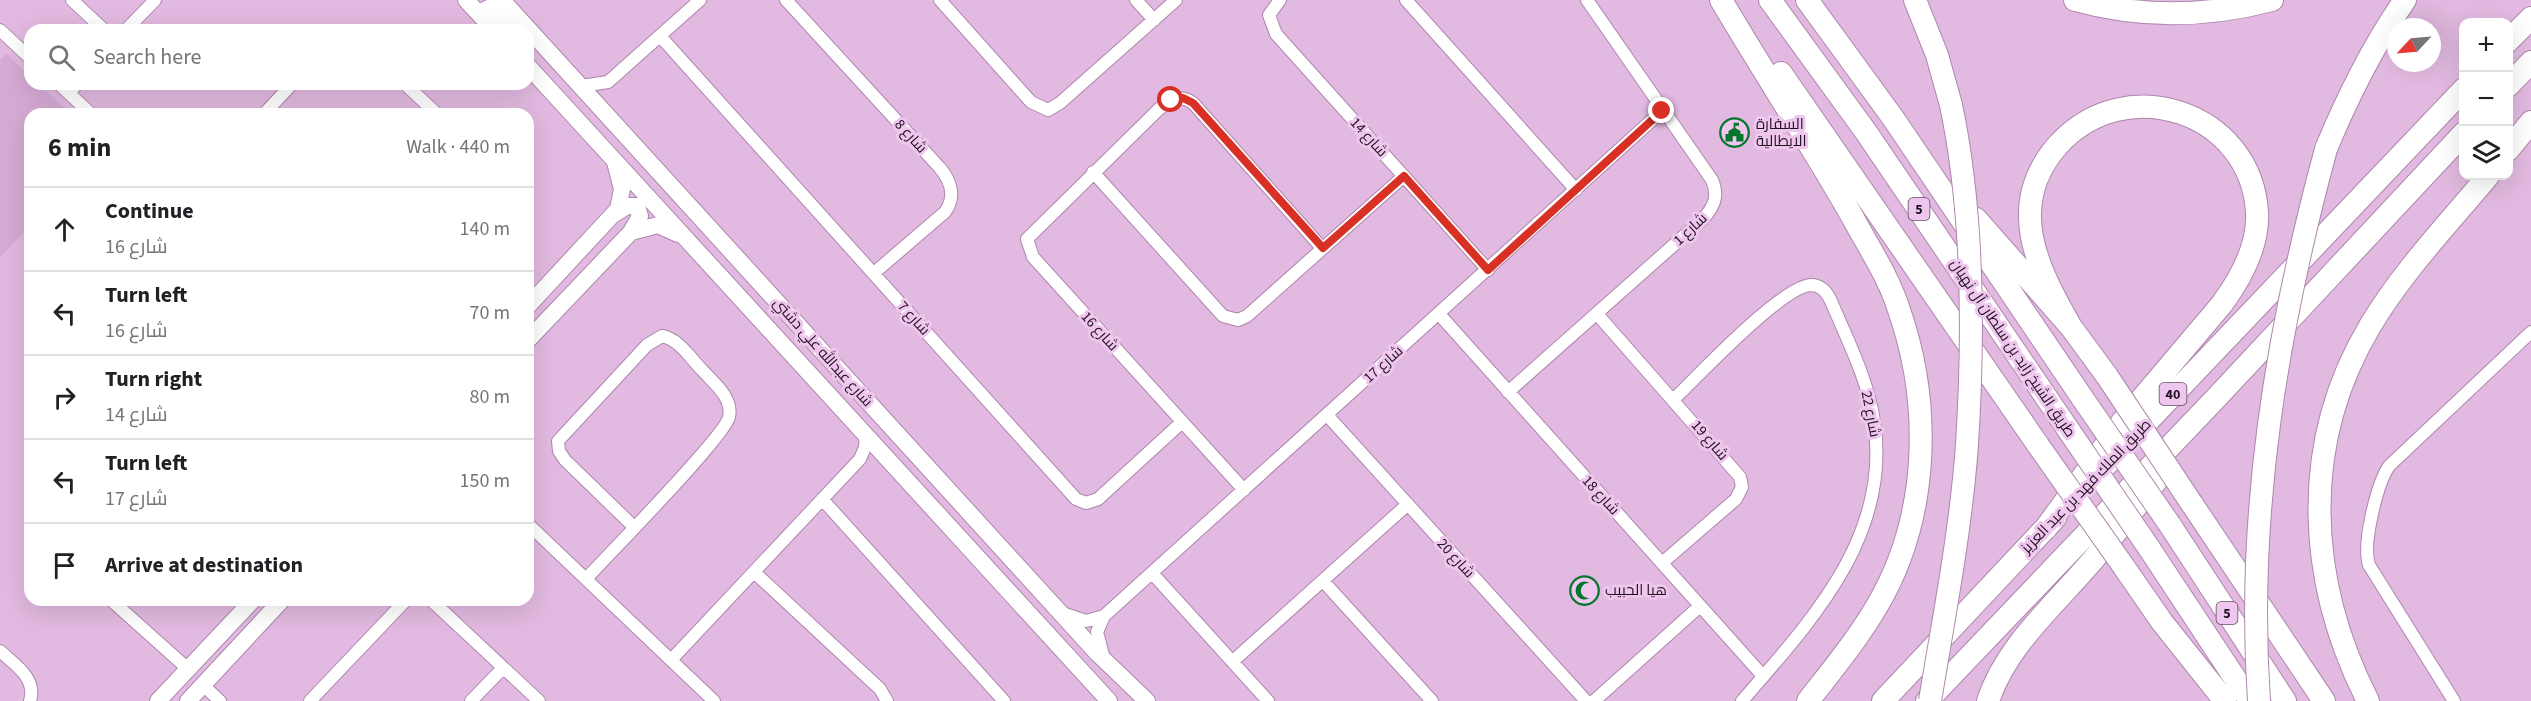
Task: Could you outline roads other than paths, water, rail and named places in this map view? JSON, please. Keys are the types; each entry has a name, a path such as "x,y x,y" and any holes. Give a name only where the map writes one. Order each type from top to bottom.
{"highway":[{"path":"1721,0 1836,188 1898,305 1915,363 1922,416 1920,469 1913,510 1899,556 1878,605 1842,658 1808,701"},
{"path":"1730,0 2162,622 2225,701"},
{"name":"طريق الشيخ زايد بن سلطان آل نهيان","path":"1770,0 1866,132 2149,548 2250,701"},
{"name":"طريق الشيخ زايد بن سلطان آل نهيان","path":"1807,0 1893,118 2170,525 2285,701"},
{"path":"1915,0 1937,54 1962,158 1970,325 1967,446 1929,701"},
{"path":"2075,0 2109,9 2147,13 2188,13 2218,11 2272,0"},
{"path":"2259,701 2256,602 2265,449 2289,297 2326,149 2368,58 2405,0"},
{"path":"2513,36 2531,18"},
{"path":"2513,81 2531,62"},
{"name":"طريق الملك فهد بن عبد العزيز","path":"1883,701 2459,93"},
{"path":"2046,528 2109,438 2223,304 2250,253 2257,214 2249,179 2231,149 2211,130 2188,115 2166,108 2143,105 2112,109 2097,114 2071,130 2052,152 2037,178 2030,206 2030,235 2042,272 2072,327"},
{"path":"1893,118 1949,189 2072,327 2324,701"},
{"path":"2513,144 2531,122"},
{"name":"40","path":"1929,701 2459,137"},
{"path":"2368,701 2353,672 2330,606 2320,548 2319,495 2323,450 2334,406 2350,363 2370,325 2485,180"},
{"path":"1988,701 1998,676 2016,648 2130,516 2218,396"},
{"path":"2162,622 2193,676 2204,701"}],"main road":[{"path":"466,0 488,24"},
{"name":"شارع عبدالله علي دشتي","path":"502,0 524,24"},
{"path":"478,13 491,7 509,24"},
{"name":"شارع عبدالله علي دشتي","path":"534,35 1057,609 1109,665 1148,701"},
{"path":"534,49 557,72 581,86"},
{"name":"شارع عبدالله علي دشتي","path":"534,72 1109,701"},
{"path":"534,300 613,216 620,205 622,189 617,167 610,154"},
{"path":"534,334 631,232 639,216 637,206 627,206 613,216"},
{"path":"631,232 652,225 664,226 691,243"},
{"path":"158,701 247,606"},
{"path":"188,701 276,606"}],"street":[{"path":"72,0 98,24"},
{"path":"132,24 155,0"},
{"path":"581,86 608,82 700,0"},
{"name":"شارع 8","path":"786,0 940,168 950,184 951,200 945,212 874,273"},
{"path":"940,0 1031,102 1046,110 1058,105 1176,0"},
{"path":"1136,0 1154,20"},
{"name":"شارع 14","path":"1280,0 1269,15 1276,34 1488,270"},
{"path":"1406,0 1576,190"},
{"name":"شارع 1","path":"1508,392 1702,219 1715,201 1716,191 1712,180 1587,0"},
{"path":"0,30 24,52"},
{"name":"شارع 7","path":"660,36 1079,502 1090,502 1103,495 1182,422"},
{"path":"602,109 608,82"},
{"path":"74,90 87,108"},
{"path":"270,108 286,90"},
{"path":"410,90 425,108"},
{"name":"شارع 16","path":"1244,490 1033,257 1027,245 1027,239 1031,232 1163,105 1175,99 1186,99 1323,248"},
{"name":"شارع 17","path":"1104,616 1662,111"},
{"path":"1094,172 1228,319 1244,318 1404,176"},
{"name":"شارع 22","path":"1674,399 1760,317 1790,294 1809,285 1818,286 1827,293 1871,406 1876,439 1874,484 1859,538 1842,575 1817,612 1742,701"},
{"name":"شارع 18","path":"1439,314 1763,676"},
{"name":"شارع 19","path":"1597,314 1738,473 1742,487 1733,502 1662,563"},
{"path":"2454,701 2369,565 2367,544 2380,486 2389,466 2531,332"},
{"path":"586,579 723,431 730,417 729,406 721,391 678,344 662,336 646,345 558,441 559,451 565,460 634,527"},
{"name":"شارع 20","path":"1326,415 1586,701"},
{"path":"671,660 860,459 865,447 866,434"},
{"path":"860,459 873,454 886,455"},
{"path":"822,499 1004,701"},
{"path":"1233,662 1408,504"},
{"path":"534,530 714,701"},
{"path":"754,572 880,689 887,701"},
{"path":"1152,573 1268,701"},
{"path":"1323,581 1432,701"},
{"path":"122,606 188,669"},
{"path":"310,701 400,606"},
{"path":"437,606 539,701"},
{"path":"1594,701 1700,606"},
{"path":"1057,609 1081,621 1104,616"},
{"path":"1104,616 1099,624 1097,638 1109,665"},
{"path":"0,651 29,679 32,689 30,701"},
{"path":"471,701 503,668"},
{"path":"203,685 220,701"}],"place":[{"name":"السفارة الايطالية","path":"1735,133"},
{"name":"هيا الحبيب","path":"1584,590"}]}
